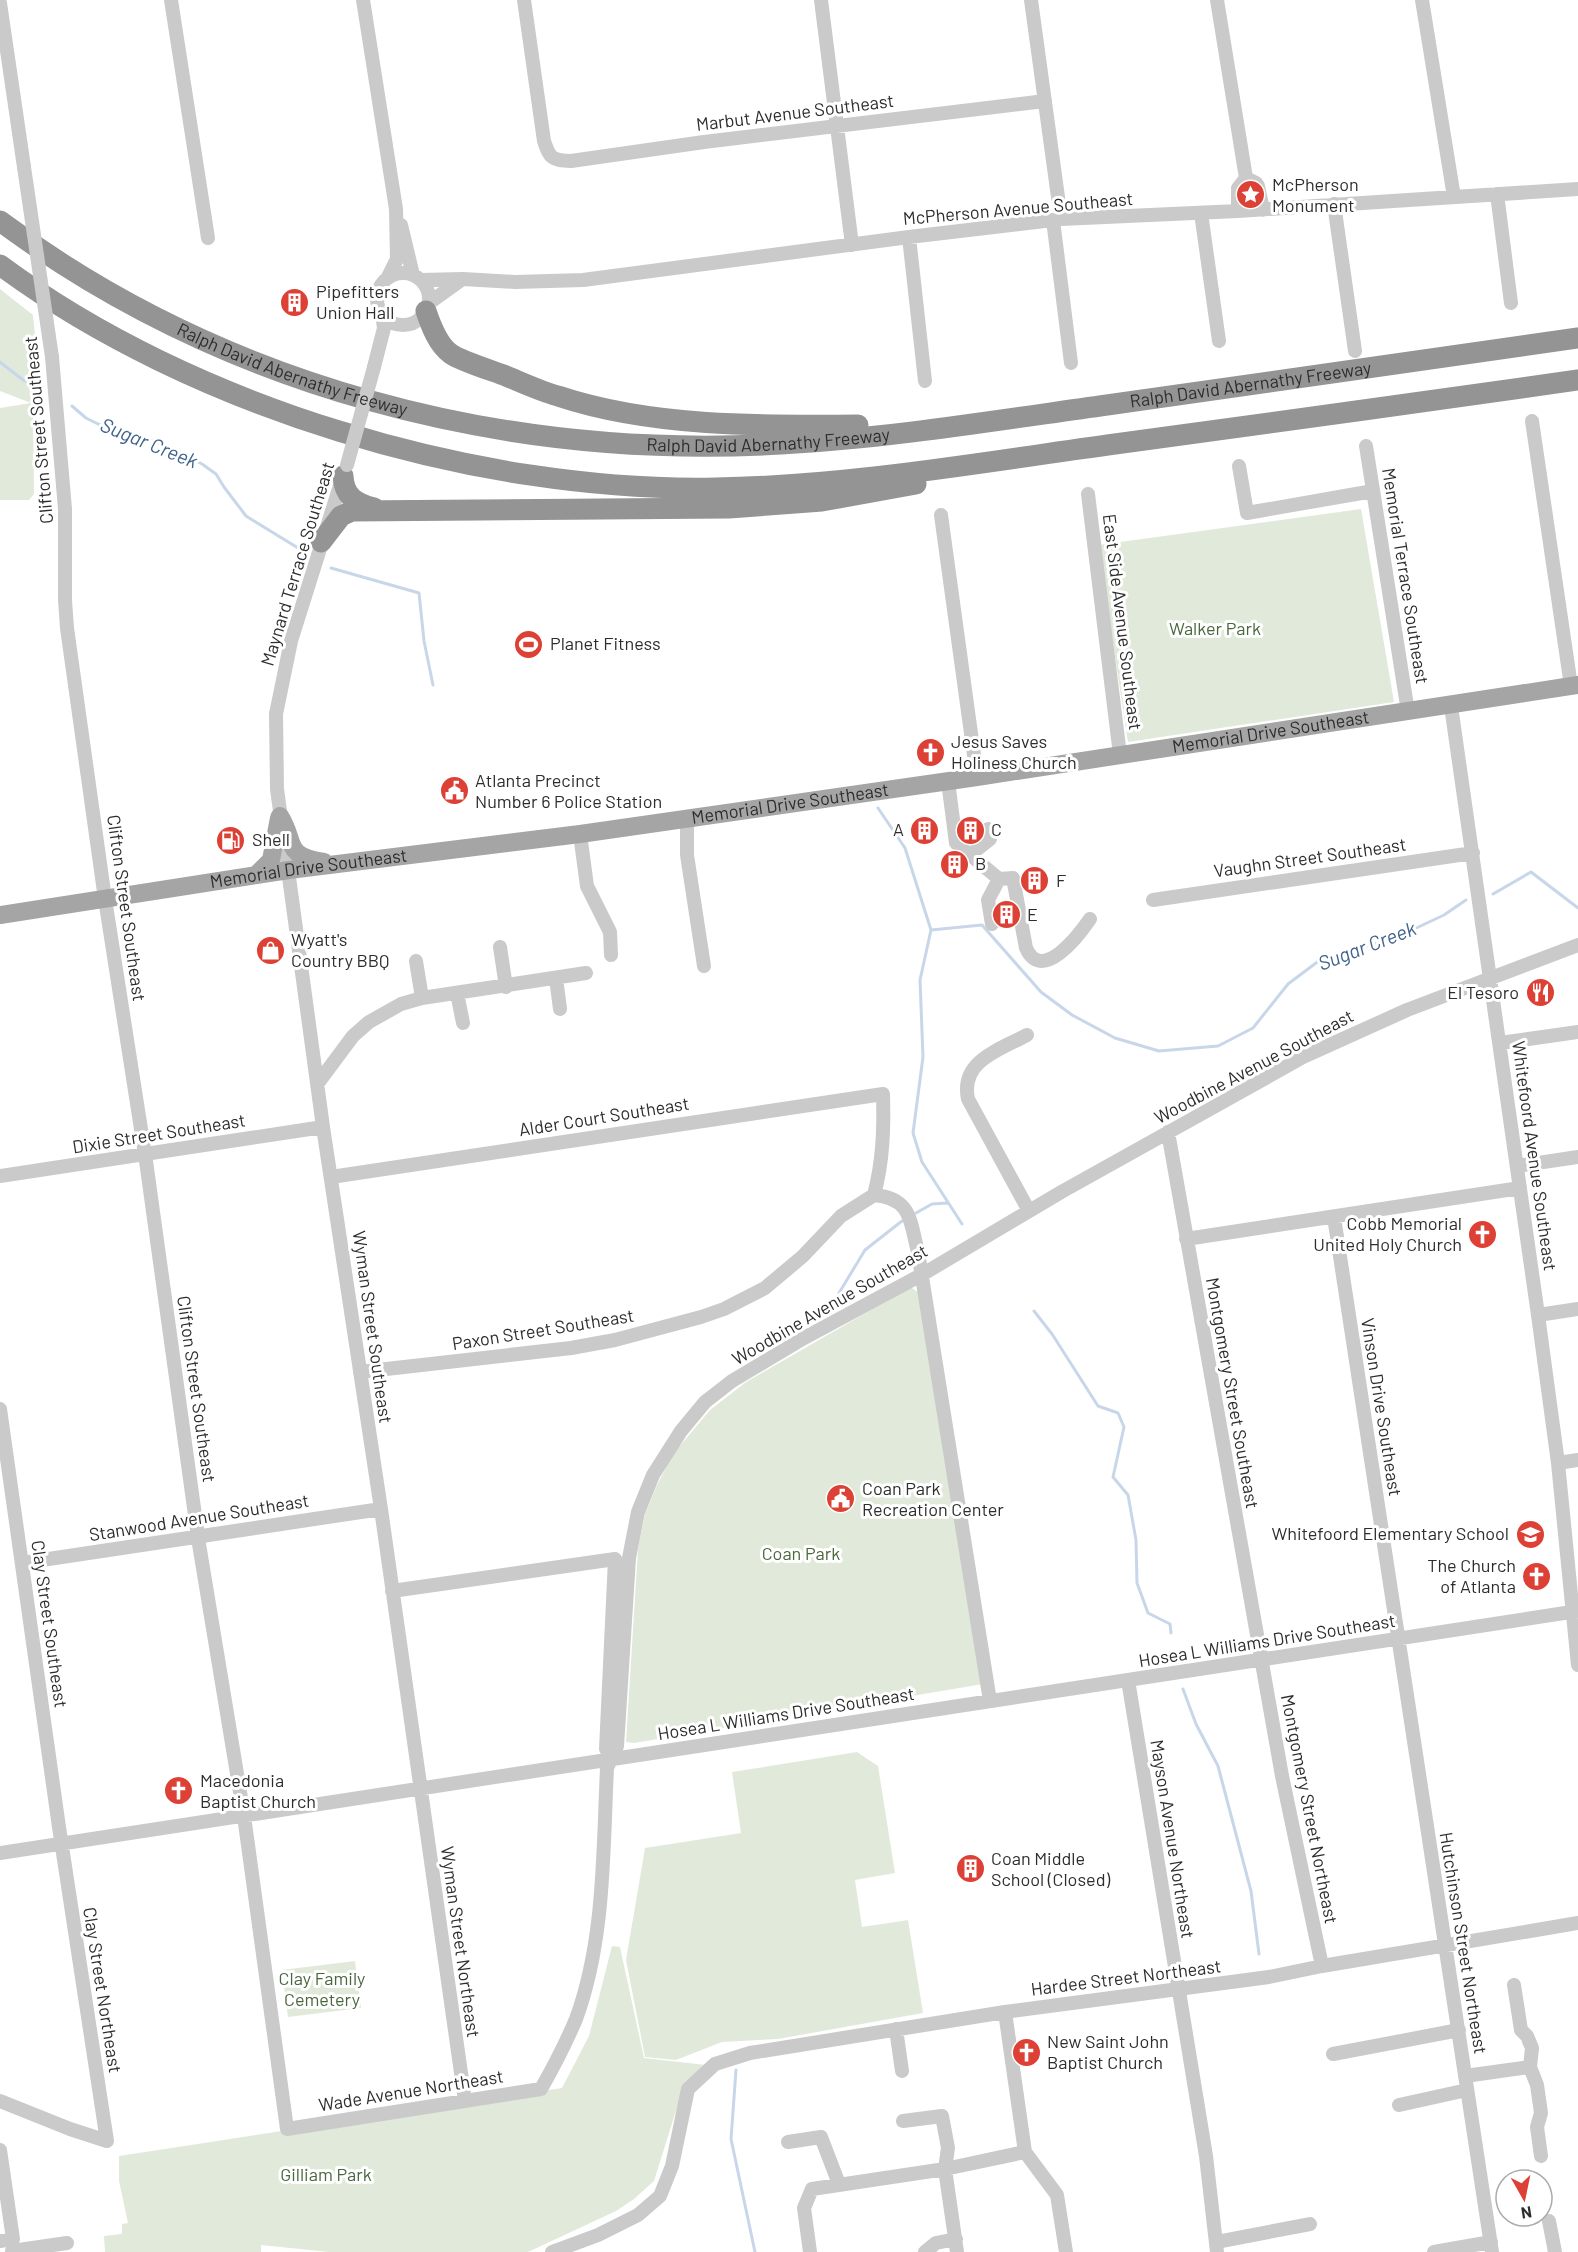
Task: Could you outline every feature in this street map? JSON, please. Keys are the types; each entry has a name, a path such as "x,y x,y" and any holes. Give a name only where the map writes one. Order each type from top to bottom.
{"highway":[{"name":"Ralph David Abernathy Freeway","path":"0,220 102,287 204,340 270,369 345,395 433,417 521,434 676,446 784,444 850,438 981,422 1578,338"},
{"path":"0,265 93,326 179,370 233,394 296,417 464,463 534,476 618,485 671,488 776,486 842,481 1578,380"},
{"path":"427,307 435,335 451,354 558,396 607,409 671,418 773,425 981,422"},
{"path":"321,542 341,516 352,511 673,509 796,503 869,494 1066,451"},
{"path":"345,470 344,487 347,495 361,504 379,510"}],"main road":[{"name":"Memorial Drive Southeast","path":"0,915 289,870 580,834 977,777 1574,686"},
{"path":"280,816 288,840 300,855 335,864"},
{"path":"256,875 271,860 280,816"}],"street":[{"path":"171,0 208,238"},
{"path":"363,0 396,209 397,259 388,277 382,283 377,299 382,314 389,320 405,324"},
{"name":"Marbut Avenue Southeast","path":"524,0 544,141 552,158 556,161 1045,102"},
{"path":"821,0 852,245"},
{"path":"1031,0 1045,102 1071,363"},
{"path":"1217,0 1246,178 1238,188 1238,211"},
{"path":"1422,0 1454,197"},
{"name":"Clifton Street Southeast","path":"0,3 52,357 65,508 67,628 105,899 145,1155 198,1537 244,1816 287,2129"},
{"path":"1246,178 1258,186 1263,210"},
{"name":"McPherson Avenue Southeast","path":"417,277 515,282 583,280 1057,220 1263,210 1578,189"},
{"path":"1497,194 1511,303"},
{"path":"1334,204 1355,351"},
{"path":"396,209 417,277 429,294 427,307"},
{"path":"1201,213 1219,341"},
{"path":"909,237 925,381"},
{"path":"388,277 405,273 417,277"},
{"path":"381,344 405,324 420,318 427,307 463,279"},
{"name":"Maynard Terrace Southeast","path":"289,870 275,767 276,714 291,641 345,470 381,344 384,328 382,314"},
{"path":"1532,421 1574,686"},
{"name":"Memorial Terrace Southeast","path":"1366,446 1408,712"},
{"path":"1239,466 1247,513 1373,491"},
{"name":"East Side Avenue Southeast","path":"1088,494 1120,755"},
{"path":"941,515 977,777"},
{"name":"Whitefoord Avenue Southeast","path":"1450,706 1491,977 1558,1463 1575,1611 1578,1665"},
{"path":"948,781 956,843 999,879 1013,878 1029,956 1038,960 1054,957 1075,940 1090,919"},
{"path":"687,818 687,855 704,966"},
{"path":"970,855 990,839 988,829"},
{"path":"580,834 587,886 610,932 611,956"},
{"name":"Vaughn Street Southeast","path":"1153,900 1473,853"},
{"name":"Wyman Street Southeast","path":"289,870 323,1127 381,1509 420,1789"},
{"path":"992,924 987,900 999,879"},
{"name":"Woodbine Avenue Southeast","path":"542,2089 560,2056 576,2017 591,1967 599,1914 607,1768 617,1746 628,1558 638,1512 653,1475 681,1431 699,1410 732,1381 804,1338 923,1274 1029,1211 1305,1056 1407,1010 1578,945"},
{"path":"500,947 506,987"},
{"path":"416,961 422,998"},
{"path":"318,1083 353,1036 369,1022 400,1004 422,998 586,973"},
{"path":"556,978 560,1009"},
{"path":"458,993 463,1023"},
{"path":"1500,1043 1578,1032"},
{"path":"1027,1035 975,1066 969,1074 967,1091 968,1100 1029,1211"},
{"name":"Alder Court Southeast","path":"332,1177 883,1094 882,1158 874,1196"},
{"name":"Dixie Street Southeast","path":"0,1176 323,1127"},
{"name":"Montgomery Street Southeast","path":"1168,1132 1262,1660"},
{"path":"1517,1166 1578,1157"},
{"path":"1186,1239 1520,1188"},
{"path":"874,1196 893,1198 907,1212 923,1274 990,1701"},
{"name":"Paxon Street Southeast","path":"360,1372 571,1348 626,1337 701,1317 724,1309 765,1287 791,1267 841,1216 874,1196"},
{"name":"Vinson Drive Southeast","path":"1334,1217 1397,1639"},
{"path":"1538,1314 1578,1309"},
{"name":"Clay Street Southeast","path":"0,1409 62,1844"},
{"path":"1558,1463 1578,1460"},
{"name":"Stanwood Avenue Southeast","path":"22,1563 381,1509"},
{"path":"392,1591 615,1559 606,1749 612,1759"},
{"name":"Hosea L Williams Drive Southeast","path":"0,1853 1575,1611"},
{"name":"Hutchinson Street Northeast","path":"1397,1639 1491,2247"},
{"name":"Montgomery Street Northeast","path":"1262,1660 1282,1776 1322,1966"},
{"name":"Mayson Avenue Northeast","path":"1128,1680 1206,2156 1217,2247"},
{"name":"Wyman Street Northeast","path":"420,1789 465,2101"},
{"name":"Clay Street Northeast","path":"0,2101 107,2141 62,1844"},
{"name":"Hardee Street Northeast","path":"561,2250 639,2215 660,2196 672,2166 688,2088 715,2064 750,2053 896,2029 1269,1977 1578,1923"},
{"path":"1514,1986 1521,2030 1527,2036 1532,2048 1530,2067 1537,2085 1541,2113 1537,2127 1541,2156"},
{"path":"1005,2012 1025,2152 1056,2195 1065,2252"},
{"path":"896,2029 902,2072"},
{"path":"1333,2054 1459,2030"},
{"path":"1399,2104 1466,2083 1530,2067"},
{"name":"Wade Avenue Northeast","path":"287,2129 542,2089"},
{"path":"903,2121 942,2116 948,2148 945,2169 956,2246 936,2243 925,2252"},
{"path":"788,2142 821,2137 839,2184"},
{"path":"0,2150 13,2239 9,2246"},
{"path":"810,2252 804,2208 812,2189 945,2169 1025,2152"},
{"path":"1217,2247 1310,2224"},
{"path":"1550,2228 1555,2252"},
{"path":"9,2246 67,2243"},
{"path":"1434,2252 1491,2247"}],"green space":[{"path":"0,289 33,315 42,407 33,404 34,494 29,500 0,500 0,408 31,403 0,391"},
{"name":"Walker Park","path":"1361,509 1394,702 1128,742 1098,545"},
{"name":"Coan Park","path":"911,1287 919,1293 983,1684 634,1743 626,1742 638,1549 645,1514 673,1454 710,1410 746,1382"},
{"path":"857,1752 878,1766 895,1873 855,1880 862,1927 908,1920 923,2013 778,2039 722,2042 676,2060 645,2057 626,1960 645,1848 741,1833 732,1772"},
{"name":"Gilliam Park","path":"612,1946 620,1947 644,2058 706,2065 685,2082 654,2181 616,2211 528,2252 329,2252 261,2245 261,2252 105,2252 104,2236 122,2234 122,2224 128,2223 119,2181 119,2156 562,2088 589,2036"},
{"name":"Clay Family Cemetery","path":"355,1961 361,2008 288,2017 282,1970"}],"waterway":[{"name":"Sugar Creek","path":"0,362 23,380 43,387"},
{"name":"Sugar Creek","path":"72,406 86,418 98,424 131,437 143,437 174,449 202,464 216,474 246,516 303,551"},
{"name":"Sugar Creek","path":"331,568 419,593 424,641 433,685"},
{"path":"878,808 905,848 931,930 920,980 923,1057 913,1133 922,1162 962,1224"},
{"name":"Sugar Creek","path":"1493,894 1531,872 1578,908"},
{"name":"Sugar Creek","path":"931,930 982,925 1041,992 1072,1015 1115,1038 1159,1051 1218,1046 1253,1028 1288,984 1320,960 1395,938 1444,915 1466,900"},
{"path":"916,1213 932,1204 948,1203"},
{"path":"839,1293 865,1250 902,1221"},
{"path":"1034,1311 1052,1334 1098,1406 1118,1413 1124,1427 1113,1477 1128,1495 1136,1540 1137,1583 1148,1613 1170,1624 1171,1633"},
{"path":"1183,1689 1196,1724 1218,1766 1251,1891 1259,1954"},
{"path":"736,2070 731,2139 755,2252"}],"place":[{"name":"McPherson Monument","path":"1251,195"},
{"name":"Pipefitters Union Hall","path":"295,302"},
{"name":"Planet Fitness","path":"529,644"},
{"name":"Jesus Saves Holiness Church","path":"930,752"},
{"name":"Atlanta Precinct Number 6 Police Station","path":"454,791"},
{"name":"A","path":"925,830"},
{"name":"C","path":"970,830"},
{"name":"Shell","path":"231,840"},
{"name":"B","path":"954,864"},
{"name":"F","path":"1035,881"},
{"name":"E","path":"1006,915"},
{"name":"Wyatt's Country BBQ","path":"270,950"},
{"name":"El Tesoro","path":"1540,993"},
{"name":"Cobb Memorial United Holy Church","path":"1483,1234"},
{"name":"Coan Park Recreation Center","path":"841,1499"},
{"name":"Whitefoord Elementary School","path":"1530,1534"},
{"name":"The Church of Atlanta","path":"1537,1576"},
{"name":"Macedonia Baptist Church","path":"179,1791"},
{"name":"Coan Middle School (Closed)","path":"970,1869"},
{"name":"New Saint John Baptist Church","path":"1026,2052"}]}
